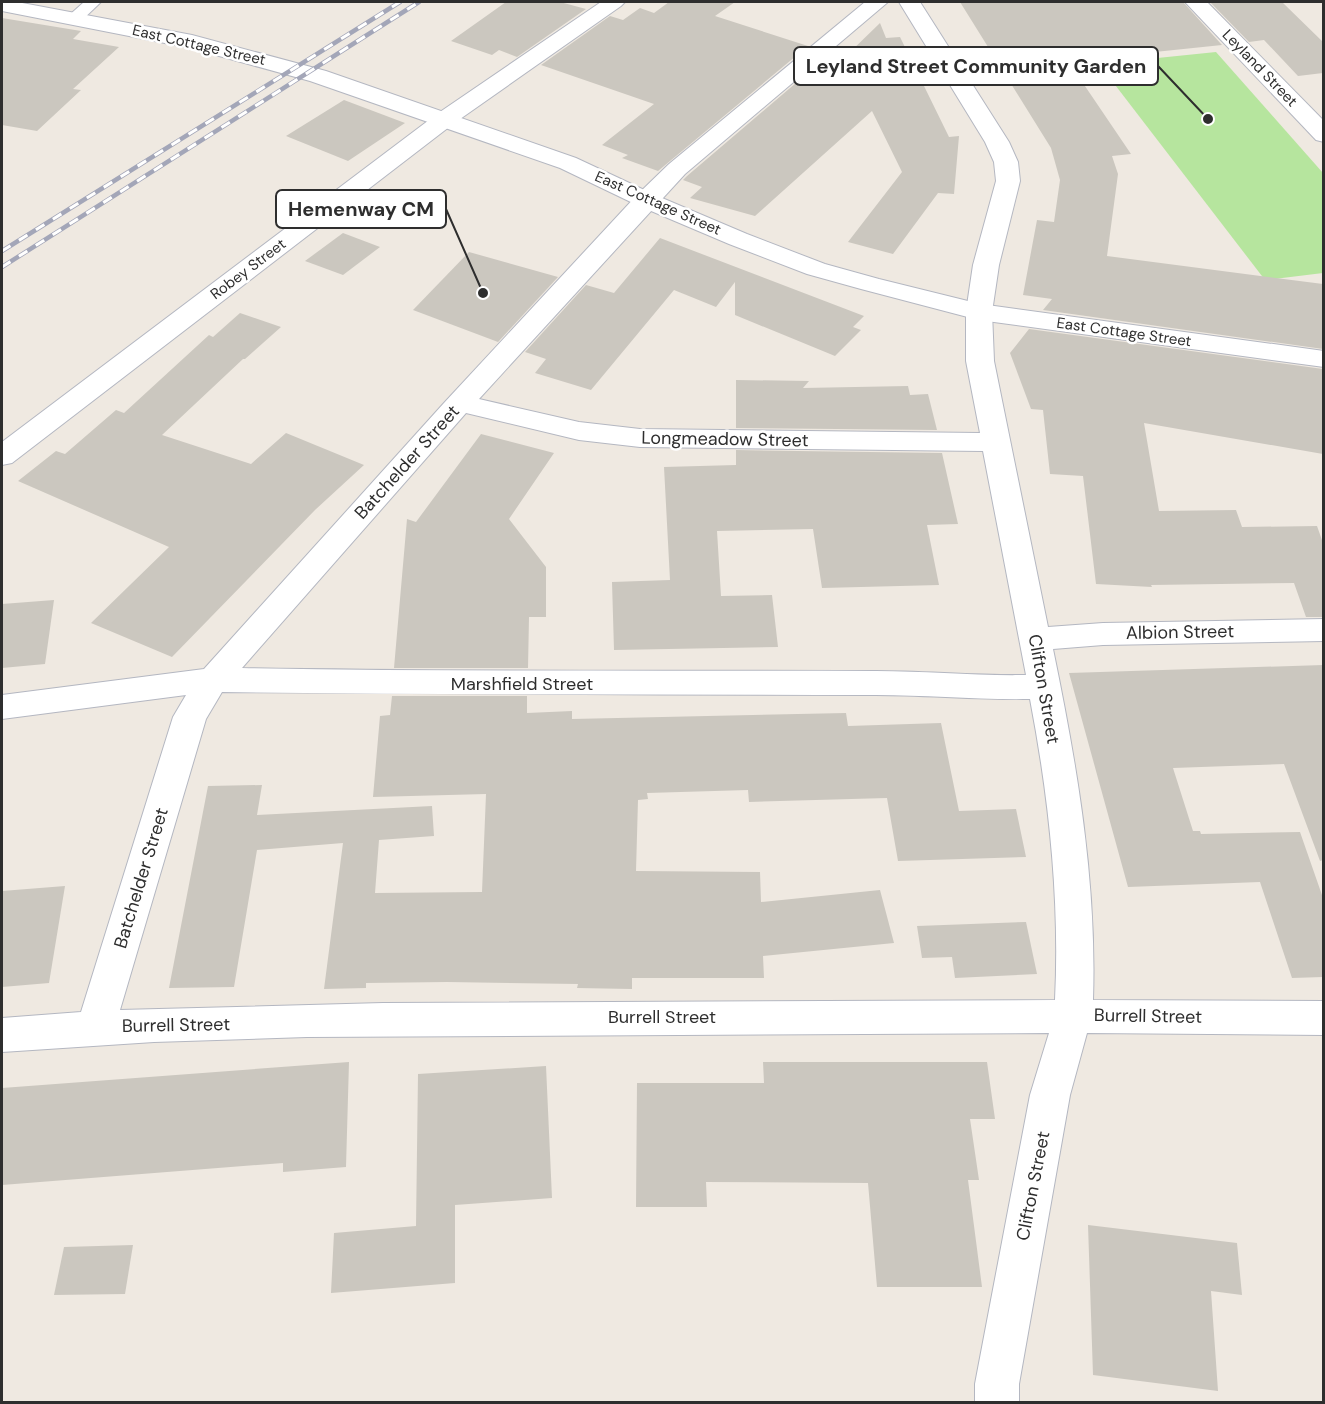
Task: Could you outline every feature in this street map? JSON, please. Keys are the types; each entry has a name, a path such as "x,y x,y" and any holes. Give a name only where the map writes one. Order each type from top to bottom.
{"street":[{"name":"Robey Street","path":"2,456 445,119 614,2"},
{"name":"Batchelder Street","path":"96,1027 190,717 213,680 459,403 677,168 878,2"},
{"name":"Clifton Street","path":"910,2 997,142 1006,162 1008,181 986,265 979,312 980,361 1036,639 1072,868 1076,951 1073,1016 1050,1095 997,1384 997,1402"},
{"name":"Leyland Street","path":"1196,2 1323,135"},
{"name":"East Cottage Street","path":"2,5 239,53 318,76 568,163 646,200 816,269 979,312 1323,359"},
{"name":"Longmeadow Street","path":"459,403 579,431 640,438 995,442"},
{"name":"Albion Street","path":"1036,639 1103,634 1323,630"},
{"name":"Marshfield Street","path":"2,707 213,680 476,684 879,683 986,688 1044,687"},
{"name":"Burrell Street","path":"2,1035 96,1027 455,1018 1073,1016 1323,1018"}],"lane":[{"path":"73,19 93,2"}],"green space":[{"path":"1216,52 1323,173 1323,273 1265,280 1099,64"}],"building":[{"path":"506,2 560,2 586,9 517,57 499,50 492,55 451,41"},
{"path":"669,2 735,2 715,16 808,46 658,171 622,158 628,155 602,145 654,104 541,65 610,16 623,20 640,8 654,13"},
{"path":"960,2 1183,2 1222,45 1068,61 1131,154 1112,156 1118,174 1107,256 1323,284 1323,349 1043,310 1052,299 1023,295 1037,220 1054,222 1060,180 1051,148"},
{"path":"1210,2 1282,2 1323,42 1323,73 1298,76 1264,40 1249,42"},
{"path":"2,18 81,31 73,39 119,47 73,89 81,90 37,131 2,125"},
{"path":"880,23 886,38 900,37 949,137 959,136 954,194 938,193 893,254 848,242 902,172 872,111 755,216 690,198 702,187 683,180 687,176 831,53 845,57"},
{"path":"344,100 405,123 348,161 286,136"},
{"path":"343,233 380,247 343,275 305,261"},
{"path":"660,238 864,316 853,327 861,330 835,356 735,315 735,282 716,307 674,290 591,390 535,373 546,359 525,352 586,285 614,293"},
{"path":"469,252 558,277 498,342 413,310"},
{"path":"240,313 281,327 243,359 162,435 251,464 286,433 364,465 315,510 172,657 91,623 169,547 18,481 56,451 65,454 116,410 124,413 209,335 213,337"},
{"path":"1029,329 1323,369 1323,454 1144,423 1159,511 1236,510 1242,527 1317,526 1323,543 1323,617 1306,617 1294,583 1151,585 1152,587 1096,584 1083,476 1050,474 1043,410 1031,409 1010,353"},
{"path":"736,380 809,381 803,388 908,386 910,395 928,394 937,430 736,428"},
{"path":"481,434 554,453 509,519 546,567 546,617 529,617 528,668 394,668 407,519 416,522"},
{"path":"736,450 942,453 958,524 927,525 939,585 822,588 813,529 717,531 721,596 772,595 778,647 614,650 612,582 670,580 664,467 736,465"},
{"path":"54,600 45,664 2,668 2,604"},
{"path":"1323,665 1323,860 1320,861 1284,764 1173,768 1193,831 1200,831 1201,834 1300,832 1323,898 1323,977 1292,978 1260,882 1128,887 1069,673"},
{"path":"392,696 527,696 527,713 572,711 572,719 846,713 848,726 941,723 959,811 1016,809 1026,857 898,861 887,798 749,802 748,790 647,793 648,799 638,800 636,871 760,872 761,902 880,890 894,943 763,956 764,978 632,978 632,989 577,988 578,984 447,982 366,983 366,988 324,989 343,843 257,850 234,987 169,988 208,786 262,785 257,815 432,806 434,836 379,840 375,893 482,892 486,794 373,797 380,716 390,715"},
{"path":"65,886 49,983 2,987 2,891"},
{"path":"1026,922 1037,974 955,978 952,957 922,958 917,926"},
{"path":"349,1062 346,1167 283,1172 283,1163 2,1185 2,1088"},
{"path":"763,1062 987,1062 995,1119 970,1119 979,1180 968,1180 982,1287 877,1287 868,1183 706,1182 707,1207 636,1207 637,1083 764,1083"},
{"path":"546,1066 552,1198 455,1205 455,1283 331,1293 334,1233 416,1226 418,1074"},
{"path":"1088,1225 1237,1243 1242,1295 1211,1291 1218,1391 1093,1375"},
{"path":"133,1245 125,1294 54,1295 64,1247"}],"railway":[{"path":"2,251 400,2"},
{"path":"2,267 419,2"}],"place":[{"name":"Leyland Street Community Garden","path":"1208,119"},
{"name":"Hemenway CM","path":"483,293"}]}
